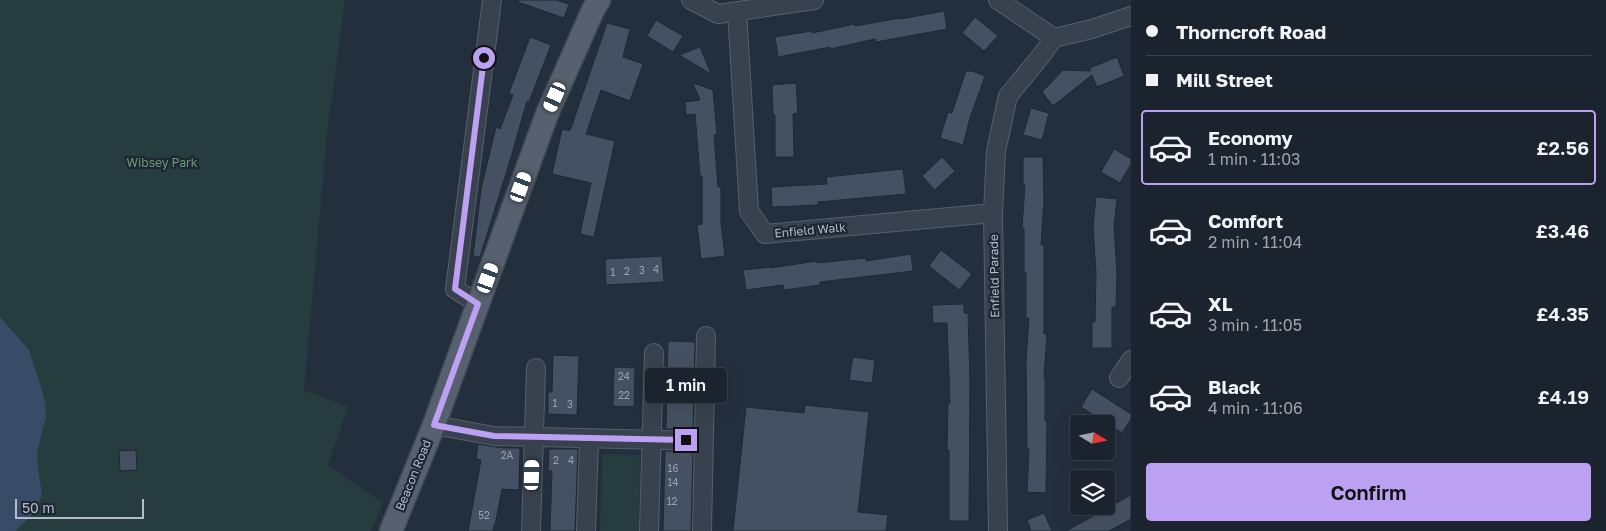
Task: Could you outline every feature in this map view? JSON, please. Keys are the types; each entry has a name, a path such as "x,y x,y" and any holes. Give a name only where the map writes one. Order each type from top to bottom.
{"main road":[{"name":"Beacon Road","path":"391,531 434,425 547,114 599,0"}],"street":[{"path":"478,304 455,289 492,0"},
{"path":"691,0 718,14 814,0"},
{"path":"998,0 1054,38 1092,29 1131,16"},
{"name":"Enfield Walk","path":"737,11 749,211 765,234 993,213"},
{"name":"Enfield Parade","path":"998,531 993,213 996,151 1008,96 1054,38"},
{"path":"702,531 706,336"},
{"path":"649,531 654,353"},
{"path":"1119,378 1131,360"},
{"path":"531,531 536,368"},
{"path":"434,425 494,436 704,441"},
{"path":"586,531 588,439"}],"green space":[{"name":"Wibsey Park","path":"0,0 345,0 327,134 304,390 348,407 328,465 383,503 371,531 0,531"},
{"path":"602,454 640,455 639,531 600,531"}],"water":[{"path":"0,317 29,350 45,402 46,417 37,452 42,495 35,512 15,531 0,531"}],"building":[{"path":"518,0 556,0 569,4 564,18 518,2"},
{"path":"944,11 947,29 876,42 875,39 830,49 830,47 778,57 775,37 812,31 812,33 855,24 855,26"},
{"path":"975,17 998,36 984,51 962,33"},
{"path":"656,20 683,36 673,52 647,36"},
{"path":"607,23 630,29 623,57 643,64 630,101 601,90 586,134 615,141 594,237 580,234 591,183 552,174 562,129 570,131"},
{"path":"530,37 551,45 529,102 527,101 480,257 473,256 481,189 496,127 500,129 513,95 509,93"},
{"path":"700,47 711,74 679,55"},
{"path":"1117,57 1124,76 1097,87 1092,75 1053,106 1042,92 1063,70 1091,71 1090,68"},
{"path":"966,71 972,71 985,76 970,118 963,145 940,138 948,112 952,113"},
{"path":"693,83 713,90 717,134 714,135 718,187 721,187 721,223 725,256 701,259 697,225 702,224 702,176 700,176 695,114 686,115 685,102 700,100"},
{"path":"796,83 798,113 793,114 794,157 775,157 775,115 773,115 772,85"},
{"path":"1031,108 1049,113 1042,140 1023,135"},
{"path":"1114,149 1131,159 1131,164 1120,183 1101,172"},
{"path":"942,157 955,171 935,190 922,176"},
{"path":"1023,157 1043,157 1044,200 1041,245 1044,245 1044,334 1047,334 1044,377 1045,421 1047,421 1046,493 1027,492 1029,449 1027,449 1026,360 1029,318 1026,318 1024,228 1022,228 1025,185 1023,185"},
{"path":"903,169 906,194 818,202 818,205 772,207 771,187 827,184 826,177"},
{"path":"1096,197 1117,199 1114,227 1117,272 1116,307 1112,307 1112,348 1092,348 1092,322 1095,322 1096,273 1093,227"},
{"path":"941,250 972,274 959,290 929,266"},
{"path":"911,254 913,271 820,282 820,285 784,290 783,285 746,290 743,270 817,261 817,263 866,258 866,261"},
{"path":"662,256 664,282 606,285 605,259"},
{"path":"964,304 964,313 968,313 970,382 969,521 949,521 949,450 947,450 948,403 950,403 947,323 933,323 932,305"},
{"path":"668,341 695,342 693,430 666,429"},
{"path":"553,355 579,356 577,415 548,414 548,392 552,392"},
{"path":"853,357 875,360 872,383 849,380"},
{"path":"614,367 635,368 634,407 613,406"},
{"path":"1092,389 1131,414 1131,419 1122,433 1115,429 1115,415 1094,415 1081,407"},
{"path":"805,405 869,412 858,512 888,515 886,531 733,531 746,407 804,413"},
{"path":"478,444 503,448 520,448 519,490 502,489 493,531 468,531 481,460 476,459"},
{"path":"549,449 578,449 575,531 550,531 552,471 548,471"},
{"path":"136,450 137,470 120,471 119,451"},
{"path":"665,451 693,451 691,531 663,531"},
{"path":"1131,495 1131,519 1109,531 1066,531 1095,515 1115,515 1115,504"},
{"path":"1044,513 1052,531 1031,531 1027,520"}],"route":[{"path":"484,58 455,289 478,304 434,425 494,436 686,440"}]}
